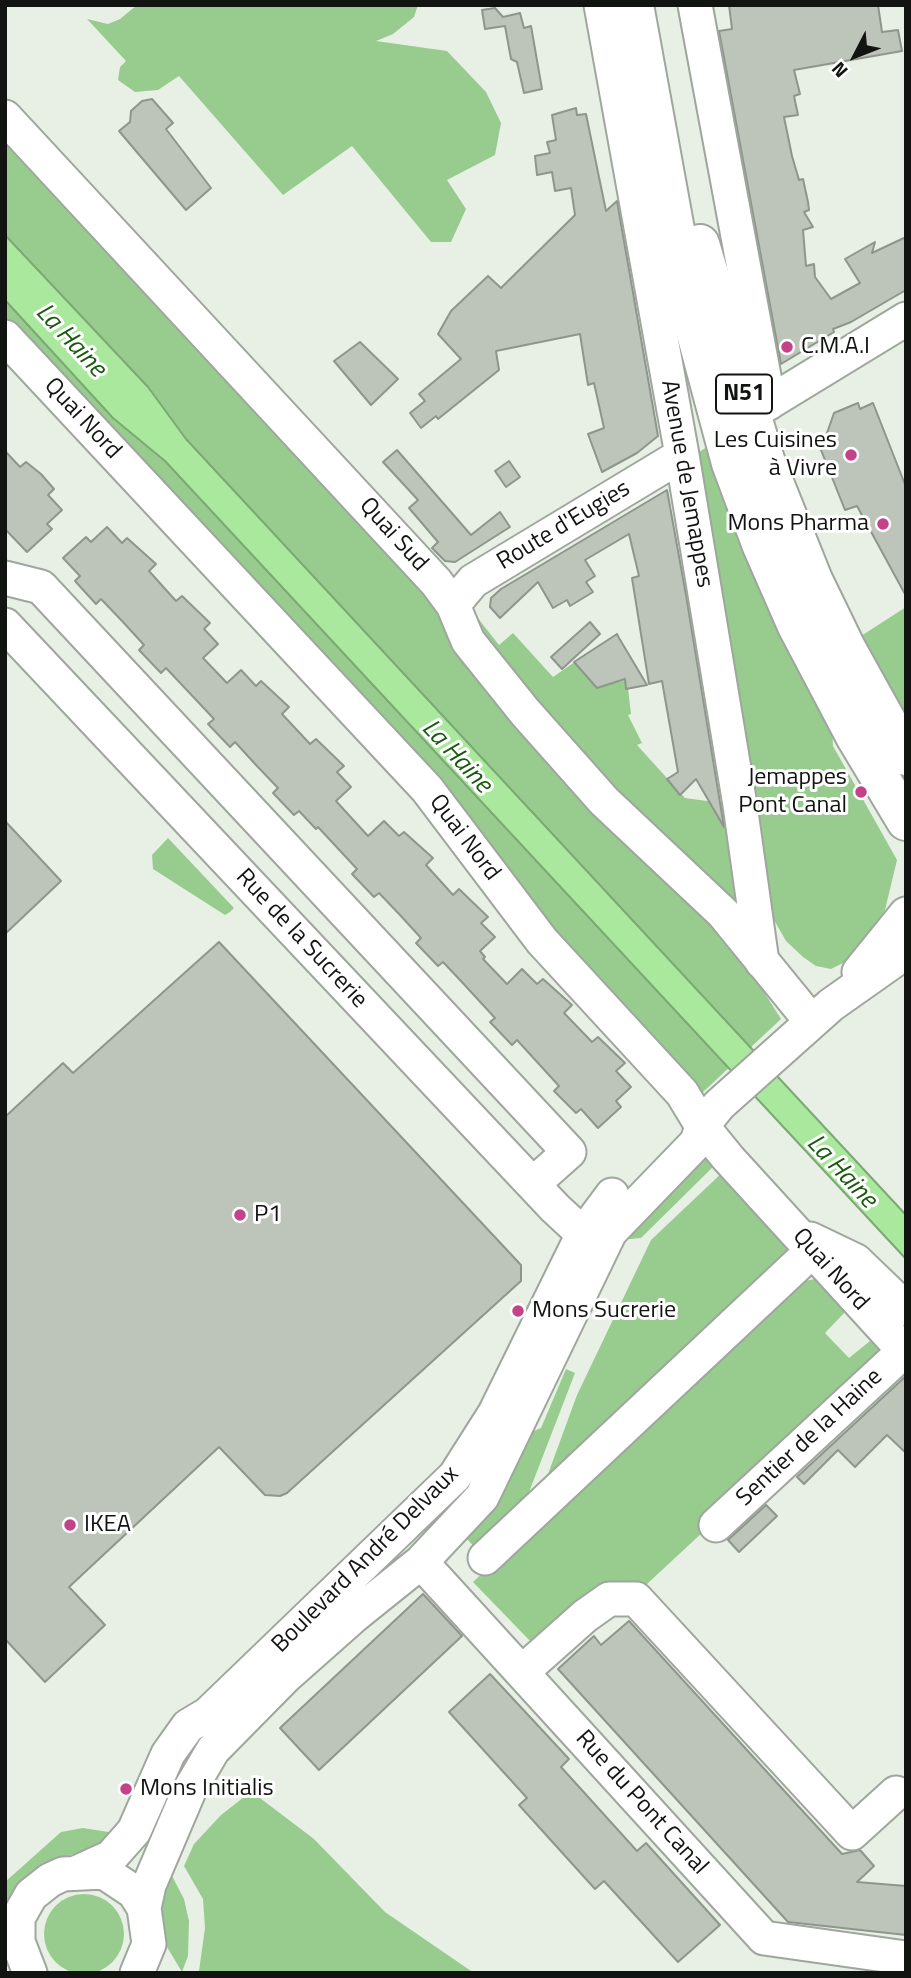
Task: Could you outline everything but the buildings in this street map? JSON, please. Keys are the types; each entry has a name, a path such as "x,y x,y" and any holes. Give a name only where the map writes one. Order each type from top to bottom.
{"main road":[{"name":"Avenue de Jemappes","path":"634,5 689,307 762,546 797,626 855,736 906,821"},
{"name":"Avenue de Jemappes","path":"658,5 701,245 726,428 813,580 846,648 906,756"}],"street":[{"name":"Avenue de Jemappes","path":"601,5 726,428"},
{"name":"Avenue de Jemappes","path":"695,5 726,428 740,805 763,965"},
{"name":"Quai Sud","path":"5,117 348,485 453,606 468,641 525,712 604,801 723,913 810,1022"},
{"name":"Route d'Eugies","path":"453,606 473,581 906,319"},
{"name":"Quai Nord","path":"5,337 427,789 542,941 682,1093 702,1126 905,1352"},
{"path":"5,578 41,587 569,1152 533,1184"},
{"name":"Rue de la Sucrerie","path":"5,625 533,1184 594,1239"},
{"path":"241,875 277,842"},
{"path":"275,911 319,885"},
{"name":"Boulevard André Delvaux","path":"12,1923 40,1886 63,1874 78,1872 111,1857 134,1831 162,1766 188,1726 208,1714 455,1476 495,1413 594,1239 626,1213 697,1142 702,1126 719,1105 810,1022 906,914"},
{"name":"Boulevard André Delvaux","path":"810,1022 906,953"},
{"name":"Boulevard André Delvaux","path":"144,1908 149,1885 189,1791 213,1750 285,1677 355,1615 421,1562 482,1497 594,1239"},
{"path":"485,1558 804,1242 856,1261 906,1309"},
{"name":"Sentier de la Haine","path":"716,1525 905,1352"},
{"name":"Rue du Pont Canal","path":"421,1562 764,1938 906,1958"},
{"path":"522,1672 609,1599 636,1599 852,1833 896,1793"},
{"path":"78,1872 104,1872 120,1880 134,1892 144,1908 149,1926 143,1958 171,1973"},
{"path":"12,1923 30,1973"}],"shaded area":[{"path":"137,5 418,5 414,17 393,34 376,41 447,51 486,92 501,123 495,155 447,180 466,209 451,242 431,242 352,146 283,195 179,76 158,90 135,92 118,80 120,67 126,61 87,19 108,24 120,19"},
{"path":"5,132 342,499 747,965 781,1019 702,1093 692,1096 5,327"},
{"path":"711,444 832,726 833,746 897,860 885,910 864,942 845,962 831,969 816,966 803,957 786,941 770,913 692,457"},
{"path":"469,607 499,645 513,633 553,677 576,661 597,687 627,680 631,714 628,715 642,743 637,745 685,798 729,804 748,932 492,666"},
{"path":"906,607 906,715 861,636"},
{"path":"168,838 234,908 230,912 225,915 153,869 152,855"},
{"path":"705,1147 718,1162 641,1238 619,1240"},
{"path":"725,1170 750,1206 792,1255 541,1493 577,1395 651,1240"},
{"path":"815,1279 845,1312 825,1333 849,1358 870,1341 889,1359 647,1584 607,1584 532,1643 473,1582 788,1284"},
{"path":"566,1369 575,1373 519,1518 482,1555 464,1536 526,1434 541,1428"},
{"path":"256,1795 314,1839 385,1912 474,1973 199,1971 205,1928 203,1899 184,1866 194,1844 221,1815 244,1797"},
{"path":"83,1828 115,1833 99,1846 41,1864 20,1883 5,1904 5,1882 61,1832"},
{"path":"170,1872 184,1899 189,1921 188,1956 182,1972 167,1947 162,1907 162,1896"},
{"path":"84,1894 99,1897 112,1906 121,1919 124,1934 121,1949 112,1962 99,1971 84,1974 69,1971 56,1962 47,1949 44,1934 47,1919 56,1906 69,1897"}],"water":[{"name":"La Haine","path":"5,235 148,387 186,439 906,1215 906,1259 165,461 113,418 5,300"}],"place":[{"name":"C.M.A.I","path":"787,347"},
{"name":"Les Cuisines à Vivre","path":"851,455"},
{"name":"Mons Pharma","path":"883,524"},
{"name":"Jemappes Pont Canal","path":"861,792"},
{"name":"P1","path":"240,1215"},
{"name":"Mons Sucrerie","path":"518,1311"},
{"name":"IKEA","path":"70,1525"},
{"name":"Mons Initialis","path":"126,1789"}]}
